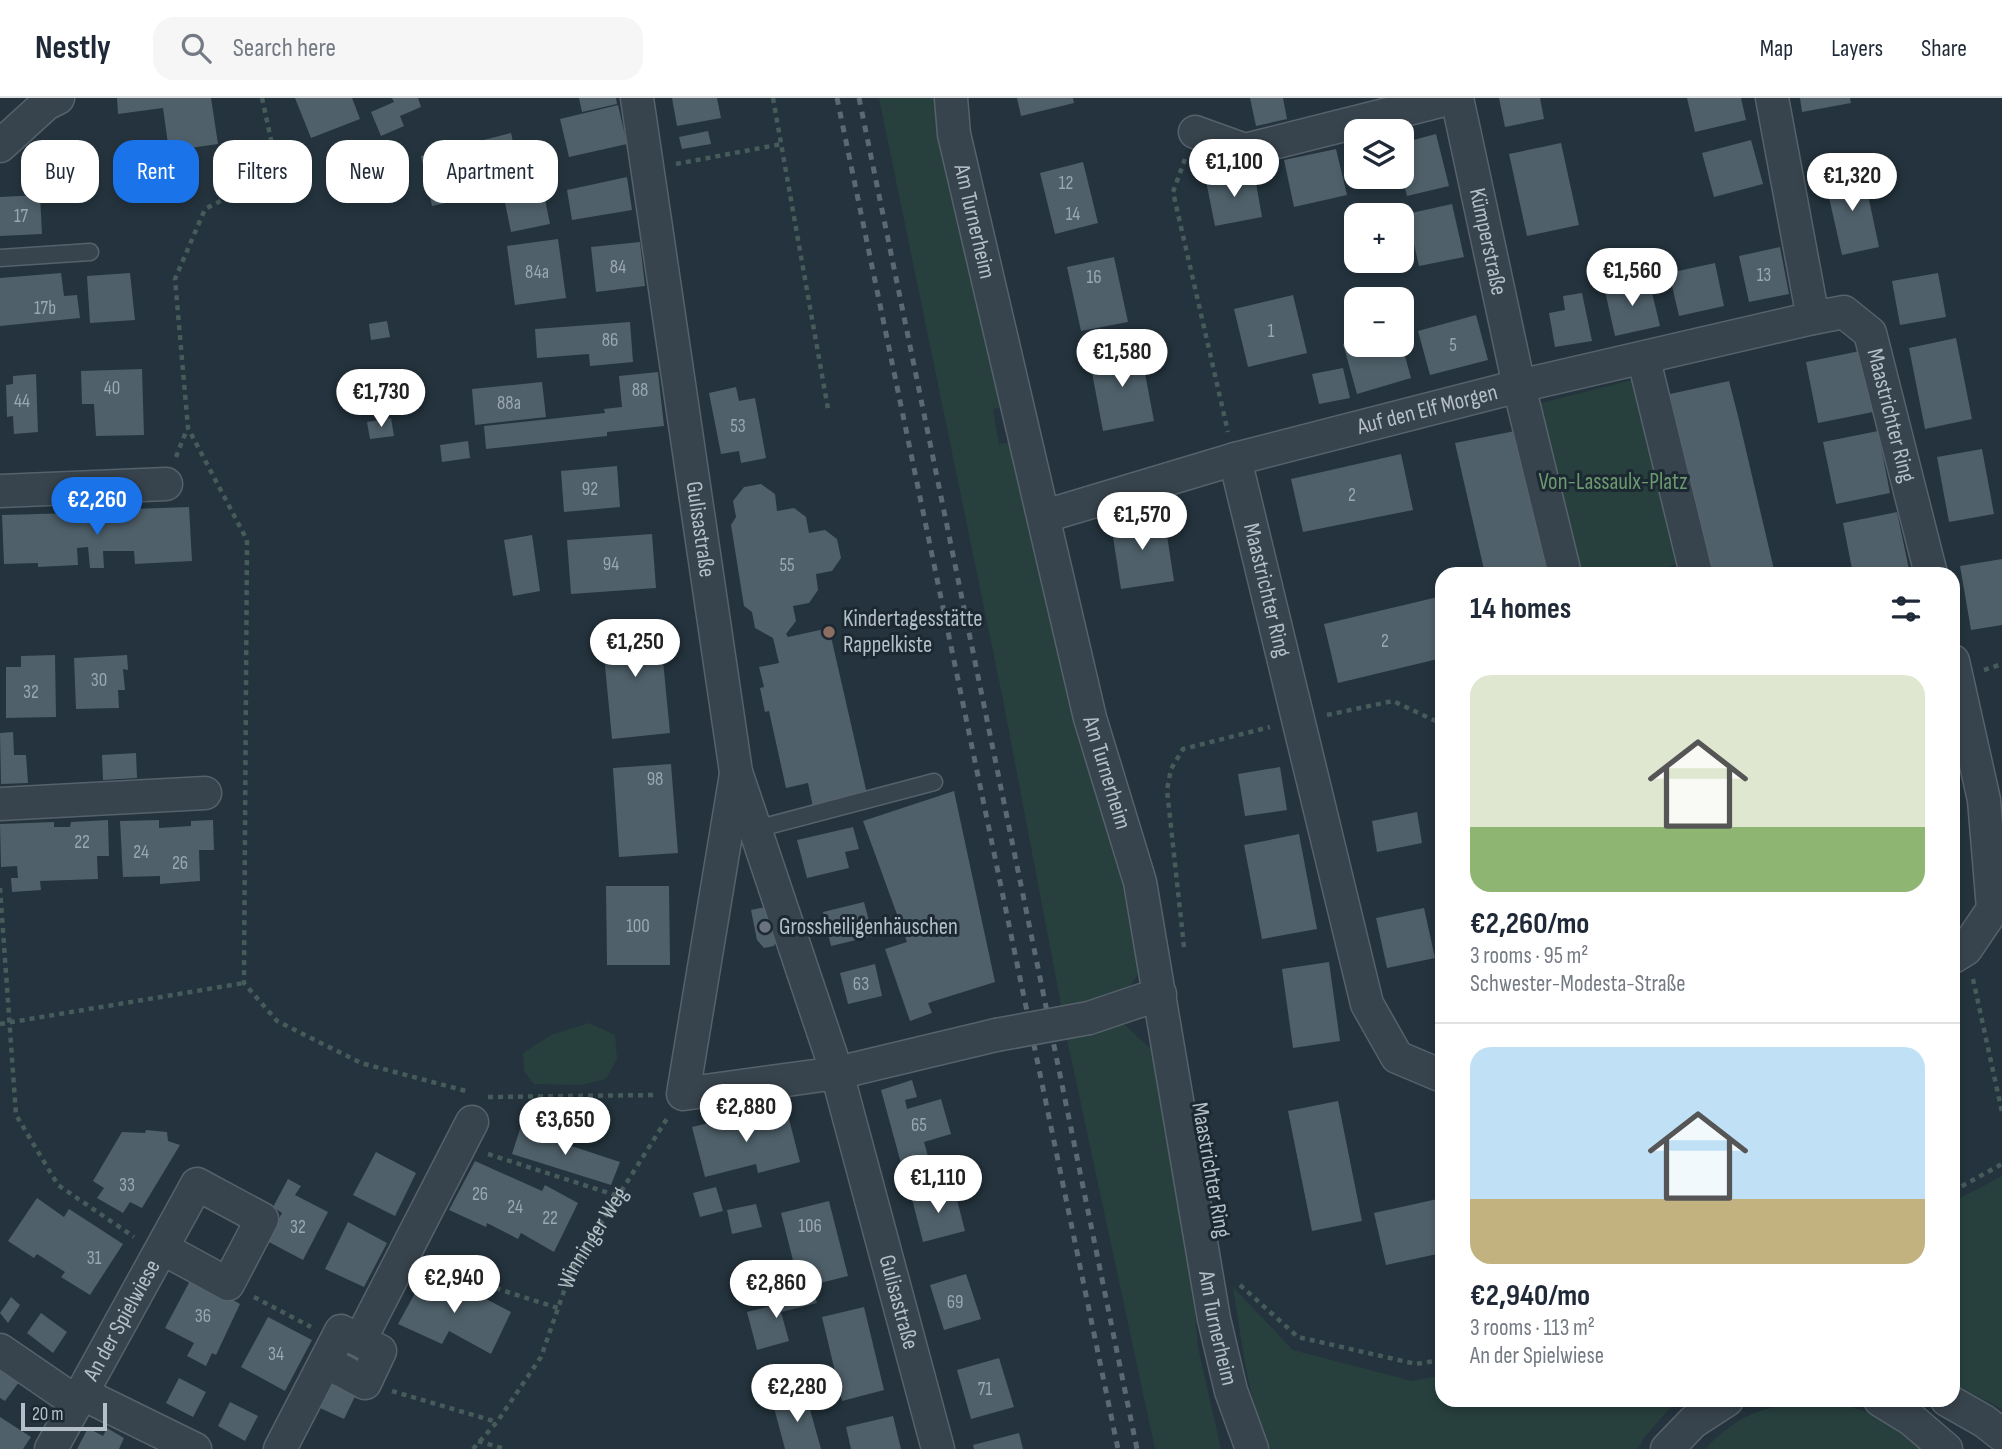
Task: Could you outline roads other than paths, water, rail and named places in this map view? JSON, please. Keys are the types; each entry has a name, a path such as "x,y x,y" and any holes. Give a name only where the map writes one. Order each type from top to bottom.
{"street":[{"path":"0,146 58,98"},
{"name":"Gulisastraße","path":"637,98 736,772 837,1073 939,1449"},
{"name":"Am Turnerheim","path":"951,98 954,134 1090,718 1140,882 1214,1319 1231,1391 1252,1449"},
{"name":"Kümperstraße","path":"1195,132 1245,150 1454,98 1519,387"},
{"path":"1772,98 1813,318"},
{"name":"Maastrichter Ring","path":"1813,318 1844,312 1870,333 1929,567"},
{"name":"Auf den Elf Morgen","path":"1045,516 1235,459 1519,387 1813,318"},
{"path":"1644,359 1695,567"},
{"path":"1519,387 1563,567"},
{"name":"Maastrichter Ring","path":"1235,459 1367,1004 1397,1057 1435,1073"},
{"path":"0,491 152,475"},
{"path":"1960,692 1984,800 1993,909 1960,953"},
{"path":"736,772 683,1094 837,1073 996,1035 1089,1018 1160,994"},
{"path":"0,804 174,783 205,793"},
{"path":"280,1449 341,1348 402,1259 467,1133"},
{"name":"An der Spielwiese","path":"51,1449 79,1397 197,1184 262,1219 228,1284 160,1251"},
{"path":"341,1348 365,1383"},
{"name":"An der Spielwiese","path":"0,1350 79,1397 195,1449"},
{"path":"1667,1449 1693,1422 1716,1407"},
{"path":"1891,1407 1911,1419 1946,1449"},
{"path":"1959,1407 1999,1431"}],"lane":[{"path":"0,258 90,252"},
{"path":"756,829 934,782"}],"railway":[{"path":"837,98 1118,1449"},
{"path":"859,98 1137,1449"}],"place":[{"name":"Kindertagesstätte Rappelkiste","path":"829,632"},
{"name":"Grossheiligenhäuschen","path":"765,927"}],"park label":[{"name":"Von-Lassaulx-Platz","path":"1613,482"}]}
